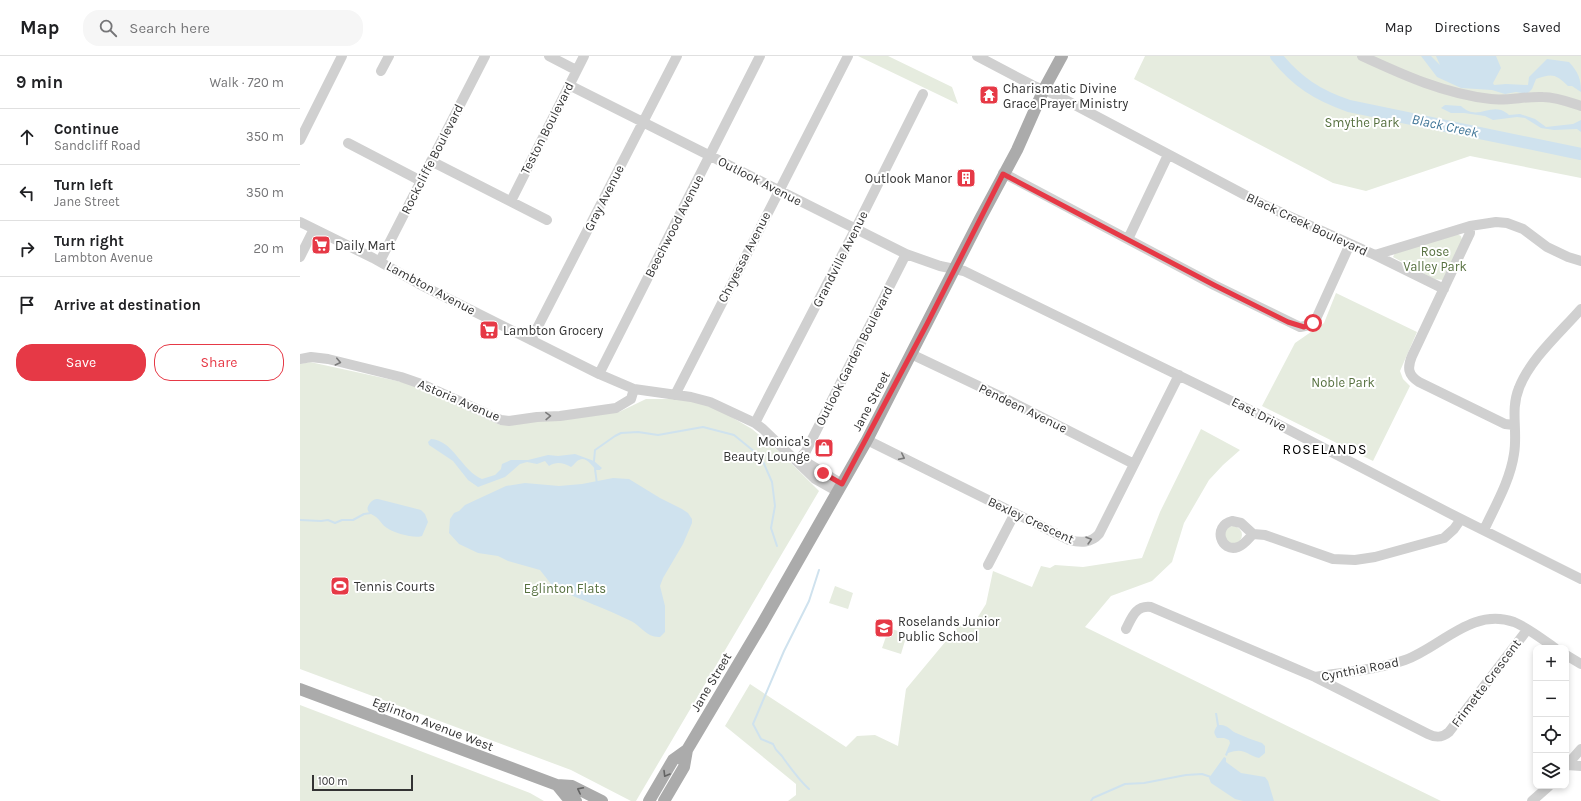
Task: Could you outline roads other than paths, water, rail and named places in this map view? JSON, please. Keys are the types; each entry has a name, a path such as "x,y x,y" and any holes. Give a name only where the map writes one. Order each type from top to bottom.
{"main road":[{"name":"Jane Street","path":"649,801 674,760 686,750 758,630 867,440 1003,174 1017,150 1044,90 1062,56"},
{"name":"Eglinton Avenue West","path":"300,689 557,786 572,786 602,801"},
{"name":"Jane Street","path":"664,801 684,767 686,750"},
{"name":"Eglinton Avenue West","path":"557,786 566,796 576,801"}],"street":[{"path":"300,140 342,56"},
{"path":"381,71 389,56"},
{"name":"Rockcliffe Boulevard","path":"380,262 485,56"},
{"path":"549,56 576,70"},
{"name":"Teston Boulevard","path":"510,201 584,56"},
{"name":"Gray Avenue","path":"532,340 676,56"},
{"name":"Beechwood Avenue","path":"599,374 760,56"},
{"name":"Chryessa Avenue","path":"675,395 778,190 848,56"},
{"name":"Black Creek Boulevard","path":"977,56 1262,204 1374,255 1470,226 1496,222 1516,226 1530,233 1547,247 1568,257 1581,261"},
{"path":"1362,56 1426,84 1460,94 1494,99 1543,97 1581,106"},
{"name":"Outlook Avenue","path":"569,85 906,254 940,266 954,269"},
{"name":"Grandville Avenue","path":"755,423 856,228 923,94"},
{"path":"348,143 421,181"},
{"path":"1128,239 1168,155"},
{"path":"431,161 547,220"},
{"path":"1003,174 1214,285 1288,322 1304,327 1313,323 1318,316 1350,244"},
{"name":"Lambton Avenue","path":"300,222 380,262 421,285 599,374 634,389 710,402 755,423 781,445 815,479 840,488"},
{"path":"1470,226 1470,233 1409,362 1408,369 1410,375 1415,380 1426,386 1505,424 1514,425"},
{"path":"300,257 314,229"},
{"name":"Outlook Garden Boulevard","path":"800,458 806,451 906,254"},
{"path":"1374,255 1444,289"},
{"name":"East Drive","path":"954,269 964,272 1258,414 1581,579"},
{"path":"1484,530 1512,465 1515,446 1515,404 1523,380 1543,351 1581,309"},
{"name":"Pendeen Avenue","path":"911,354 1006,399 1134,464"},
{"name":"Astoria Avenue","path":"300,359 311,357 328,359 401,377 424,385 501,420 560,416 616,408 631,399 634,389"},
{"name":"Bexley Crescent","path":"867,440 1069,540 1079,542 1090,541 1095,539 1099,534 1179,375"},
{"name":"Lambton Avenue","path":"781,445 840,488"},
{"path":"988,565 1015,513"},
{"path":"1253,534 1265,535 1333,558 1355,560 1375,557 1444,538 1456,527 1461,519"},
{"name":"Cynthia Road","path":"1126,629 1137,610 1145,607 1151,607 1315,678 1373,668 1406,660 1433,646 1464,626 1483,620 1505,620 1520,625 1550,645"},
{"name":"Frimette Crescent","path":"1315,678 1434,736 1443,736 1449,732 1527,630"},
{"path":"1569,657 1581,664"},
{"path":"1569,764 1581,749"},
{"path":"1569,766 1581,766"},
{"path":"1532,801 1546,789"}],"water":[{"path":"1421,56 1431,56 1440,65 1436,56 1496,56 1501,68 1493,83 1494,85 1528,85 1529,77 1547,59 1569,62 1575,69 1578,76 1581,92 1572,86 1568,86 1557,77 1550,75 1536,79 1532,89 1527,94 1516,92 1505,94 1492,90 1461,88 1437,77"},
{"path":"1445,105 1461,106 1472,112 1496,109 1502,110 1509,115 1520,114 1535,119 1546,127 1573,124 1581,120 1581,132 1577,129 1554,130 1541,128 1525,118 1517,117 1493,120 1485,116 1451,113 1441,108"},
{"path":"431,439 439,441 452,450 469,470 482,479 495,475 501,469 502,464 511,460 528,460 548,455 558,456 575,454 594,461 602,468 600,470 596,470 584,459 578,461 571,467 560,463 555,463 549,466 545,461 537,464 527,462 520,464 505,477 478,487 468,480 453,461 429,445 428,442"},
{"path":"613,478 629,479 660,498 682,509 688,513 692,519 692,523 683,544 663,578 660,586 665,606 665,632 660,637 651,636 635,623 613,612 557,589 540,570 508,561 498,556 478,553 459,544 449,533 450,519 454,513 459,511 465,505 506,486 525,483 559,486 582,484"},
{"path":"378,499 421,510 425,514 428,522 422,536 415,537 404,535 385,527 368,510 370,503"},
{"path":"1215,713 1217,713 1219,725 1224,725 1236,733 1262,743 1265,746 1265,753 1259,758 1241,751 1233,751 1228,753 1227,756 1225,755 1230,743 1229,740 1224,738 1217,738 1214,733 1217,726"},
{"path":"1224,757 1226,758 1226,762 1241,773 1265,777 1268,781 1274,801 1243,801 1235,799 1211,783 1209,778"}],"waterway":[{"name":"Black Creek","path":"1276,56 1308,87 1349,106 1581,154"},
{"path":"594,461 595,450 621,433 638,432 658,435 703,427 734,435 761,457 772,482 775,506 771,528 777,546"},
{"path":"595,469 597,484"},
{"path":"300,520 328,520 335,523 342,520 353,520 364,514 371,513"},
{"path":"809,789 796,775 773,744 761,739 753,724 784,651 809,601 819,570"},
{"path":"1091,801 1093,798 1125,784 1144,783 1186,775 1202,774 1211,777"}],"place":[{"name":"Charismatic Divine Grace Prayer Ministry","path":"989,95"},
{"name":"Outlook Manor","path":"966,178"},
{"name":"Daily Mart","path":"321,245"},
{"name":"Lambton Grocery","path":"489,330"},
{"name":"Monica's Beauty Lounge","path":"824,448"},
{"name":"Tennis Courts","path":"340,586"},
{"name":"Roselands Junior Public School","path":"884,628"}],"district":[{"name":"ROSELANDS","path":"1325,449"}],"park label":[{"name":"Smythe Park","path":"1362,122"},
{"name":"Rose Valley Park","path":"1435,258"},
{"name":"Noble Park","path":"1343,382"},
{"name":"Eglinton Flats","path":"565,588"}]}
